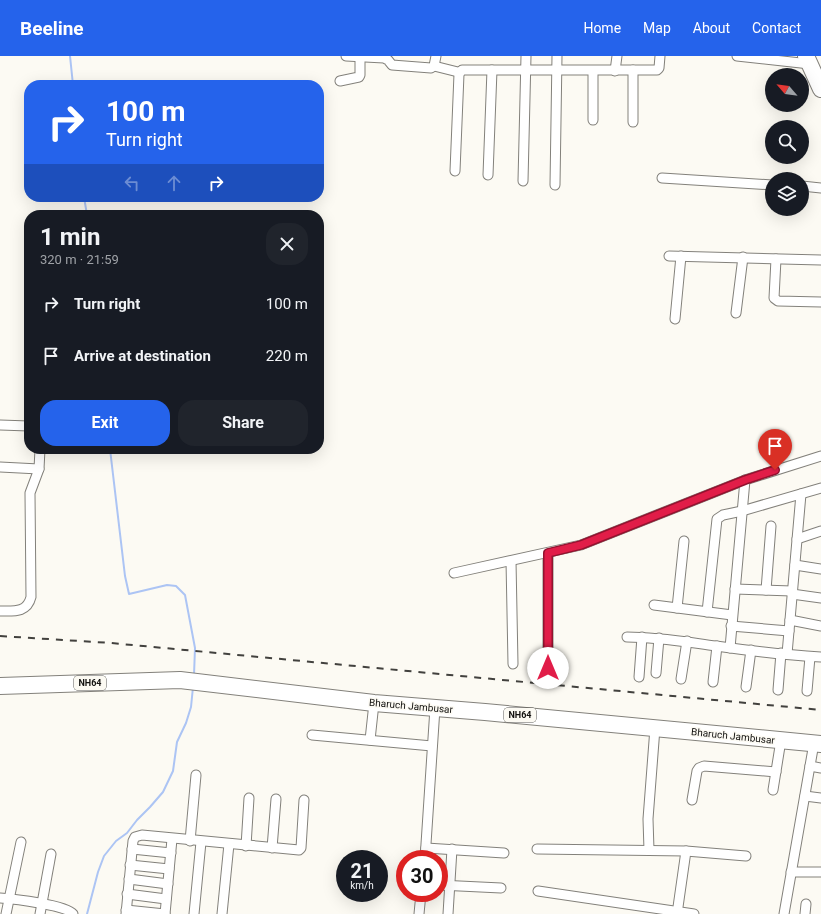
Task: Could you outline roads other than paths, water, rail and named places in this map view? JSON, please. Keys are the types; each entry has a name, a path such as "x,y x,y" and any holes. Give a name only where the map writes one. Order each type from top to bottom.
{"highway":[{"path":"808,60 821,89"},
{"name":"Bharuch Jambusar","path":"0,686 180,680 374,703 818,743"}],"street":[{"path":"346,56 360,58 384,58 392,65 431,68 434,66 458,72 462,70 657,70 659,68 660,56"},
{"path":"434,66 436,56"},
{"path":"522,181 526,56"},
{"path":"554,185 557,56"},
{"path":"615,71 617,56"},
{"path":"737,56 808,60"},
{"path":"340,81 359,77 360,58"},
{"path":"488,175 492,70"},
{"path":"633,122 634,70"},
{"path":"593,71 593,120"},
{"path":"455,171 460,72"},
{"path":"662,178 765,185"},
{"path":"809,187 821,188"},
{"path":"669,256 821,260"},
{"path":"675,319 681,256"},
{"path":"736,314 743,257"},
{"path":"776,259 774,298 778,301 821,302"},
{"path":"0,425 24,426"},
{"path":"0,611 23,609 29,604 31,597 30,493 39,469 40,454"},
{"path":"454,573 581,545 745,480 821,456"},
{"path":"0,467 39,469"},
{"path":"730,648 734,588 745,480"},
{"path":"707,612 717,519 723,515 821,488"},
{"path":"778,690 789,632 801,494"},
{"path":"766,590 771,526"},
{"path":"797,539 821,531"},
{"path":"677,608 684,541"},
{"path":"548,553 548,668"},
{"path":"511,561 513,664"},
{"path":"795,565 821,569"},
{"path":"734,588 766,590 821,598"},
{"path":"654,605 732,615"},
{"path":"790,620 821,626"},
{"path":"731,626 789,632"},
{"path":"627,637 659,638 730,648 821,657"},
{"path":"639,677 642,637"},
{"path":"656,673 659,638"},
{"path":"681,679 687,641"},
{"path":"713,682 717,646"},
{"path":"746,687 751,650"},
{"path":"806,691 810,657"},
{"path":"370,740 374,703"},
{"path":"435,708 426,848 504,853"},
{"path":"649,850 648,819 655,728"},
{"path":"312,735 432,746"},
{"path":"773,790 781,740"},
{"path":"784,914 810,766 818,743"},
{"path":"692,800 697,771 699,768 704,766 776,772"},
{"path":"810,766 821,768"},
{"path":"190,840 196,775"},
{"path":"805,796 821,798"},
{"path":"246,846 249,798"},
{"path":"272,848 276,799"},
{"path":"172,839 165,914 126,912 130,865 133,841 135,837 138,836 190,840 296,850 301,848 304,800"},
{"path":"6,914 5,898 21,842"},
{"path":"194,914 201,842"},
{"path":"222,914 229,844"},
{"path":"132,849 171,853"},
{"path":"448,914 452,849"},
{"path":"537,849 686,851 746,856"},
{"path":"677,913 686,851"},
{"path":"40,914 51,854"},
{"path":"130,865 169,869"},
{"path":"791,872 821,872"},
{"path":"129,879 168,884"},
{"path":"450,886 501,888"},
{"path":"538,891 677,913 694,914"},
{"path":"128,894 166,899"},
{"path":"5,898 42,903 69,910 73,914"},
{"path":"419,914 420,902"},
{"path":"805,914 806,904"}],"waterway":[{"path":"70,56 72,80"},
{"path":"85,202 86,210"},
{"path":"111,454 125,576 129,594 167,585 176,586 185,595 195,648 194,675"},
{"path":"87,914 98,872 104,856 116,841 127,833 163,792 173,771 177,742 186,723 191,707 193,687"}],"railway":[{"path":"0,636 111,643 821,710"}]}
